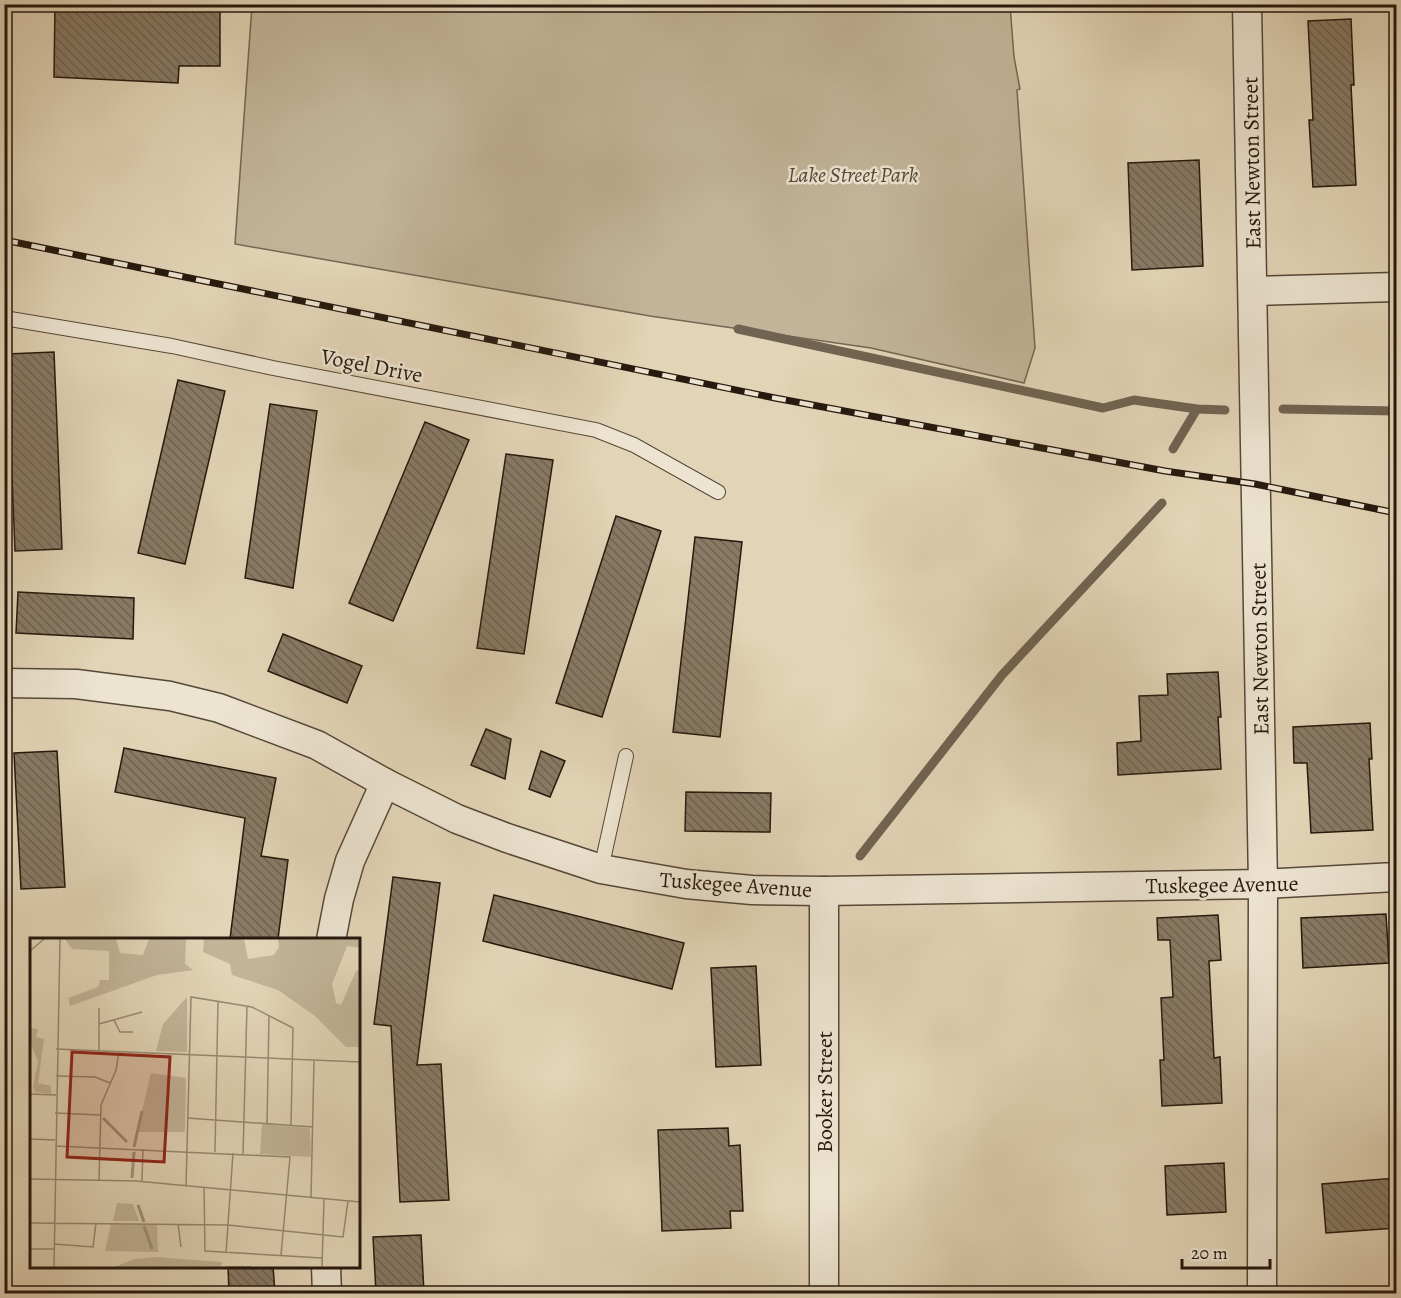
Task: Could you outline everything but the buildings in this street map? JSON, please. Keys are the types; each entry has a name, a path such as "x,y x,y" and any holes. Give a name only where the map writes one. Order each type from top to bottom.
{"street":[{"name":"East Newton Street","path":"1247,4 1263,884 1262,1293"},
{"path":"1253,291 1396,287"},
{"name":"Tuskegee Avenue","path":"4,683 76,684 170,696 219,708 317,745 385,783 457,819 507,838 601,869 686,884 752,890 824,891 1263,884 1396,877"},
{"path":"331,938 350,861 385,783"},
{"name":"Booker Street","path":"824,891 824,1293"},
{"path":"326,1268 327,1293"}],"lane":[{"name":"Vogel Drive","path":"4,318 172,346 596,430 634,445 718,492"},
{"path":"601,869 626,756"}],"green space":[{"name":"Lake Street Park","path":"252,5 1010,5 1014,57 1020,89 1017,90 1035,348 1024,383 871,348 650,316 235,244"}],"waterway":[{"path":"738,329 1103,408 1134,400 1197,409 1225,410"},
{"path":"1173,449 1197,409"},
{"path":"1283,409 1396,411"},
{"path":"860,856 1002,675 1162,503"}],"railway":[{"path":"4,240 775,398 1165,471 1255,484 1396,513"}]}
